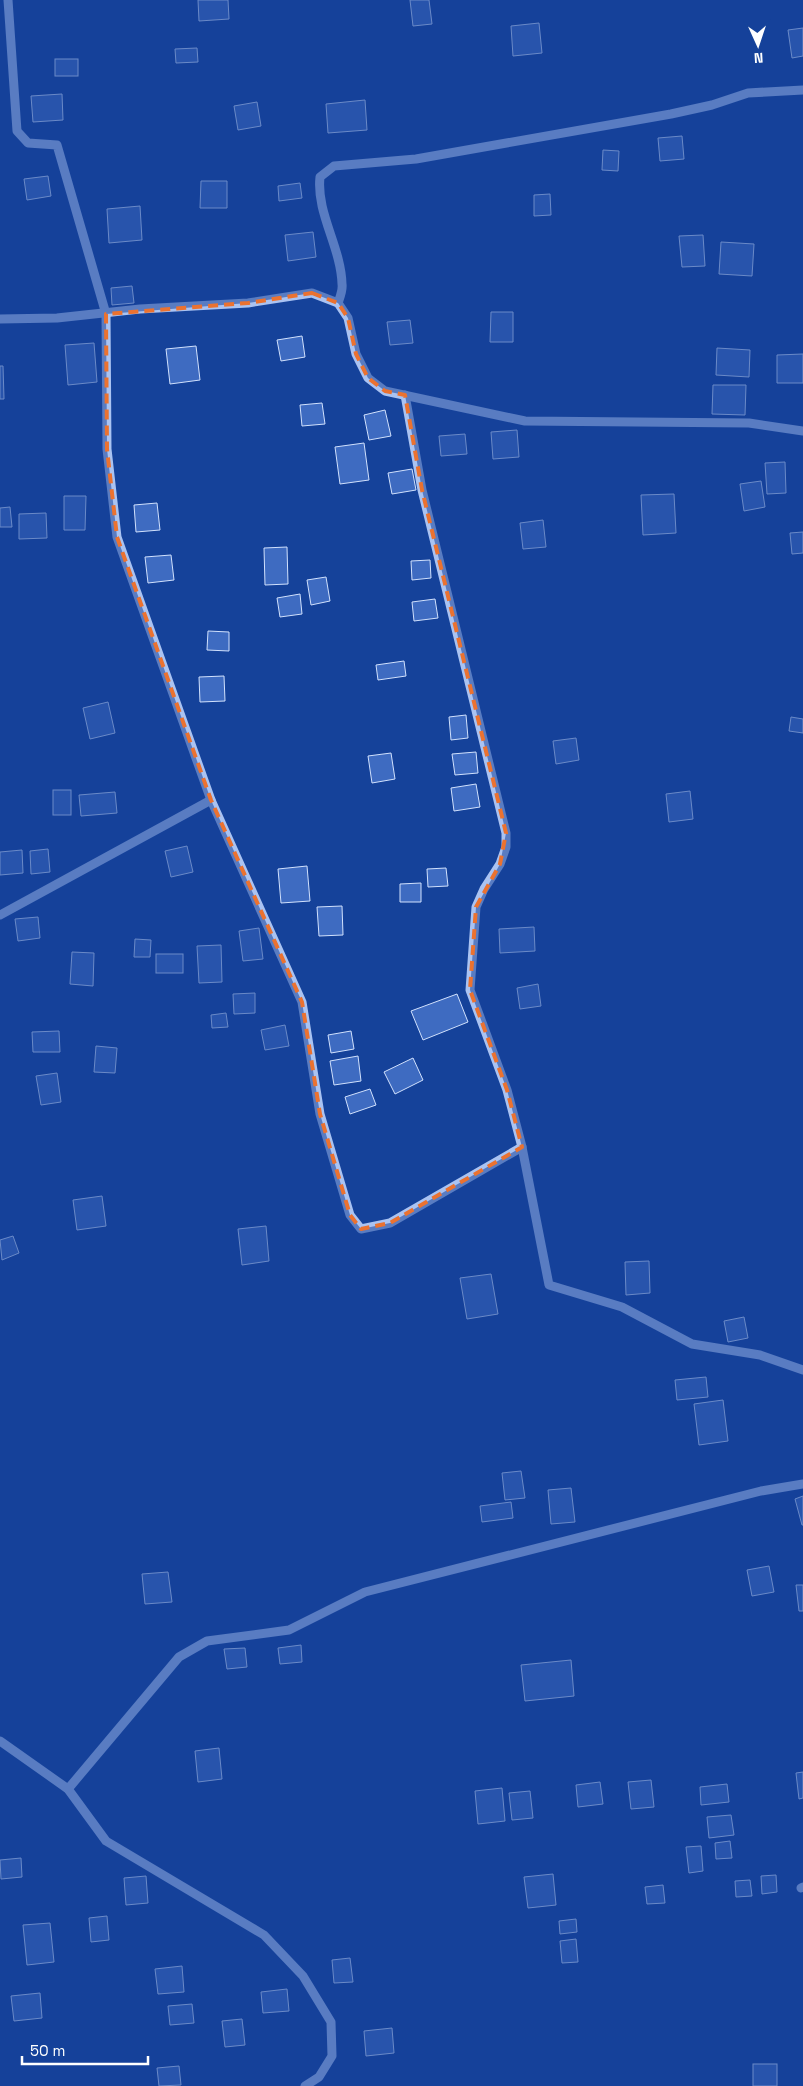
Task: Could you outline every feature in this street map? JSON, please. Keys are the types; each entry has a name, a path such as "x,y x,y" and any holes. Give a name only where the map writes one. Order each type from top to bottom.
{"street":[{"path":"8,0 17,131 28,143 57,145 106,314 107,449 118,537 211,800 302,1002 320,1114 350,1215 361,1229 390,1223 522,1147"},
{"path":"338,303 343,285 337,254 318,191 320,177 334,166 416,159 671,114 712,105 748,93 803,90"},
{"path":"0,319 57,318 248,303 312,294 338,303 348,318 356,354 368,378 386,390 525,421 749,423 803,431"},
{"path":"405,395 422,490 506,833 506,847 500,864 484,889 476,907 470,990 507,1090 522,1147 549,1286 622,1307 692,1344 760,1355 803,1370"},
{"path":"0,915 211,800"},
{"path":"68,1789 179,1657 207,1641 289,1630 365,1592 760,1491 803,1484"},
{"path":"0,1741 68,1789 106,1841 264,1935 303,1976 331,2022 332,2056 319,2077 305,2086"}],"highlighted area":[{"path":"312,293 338,303 348,318 356,354 368,378 385,391 405,395 422,490 506,833 500,864 476,907 470,990 507,1090 522,1147 390,1223 361,1229 350,1215 320,1114 302,1002 211,800 117,537 107,449 106,314 248,303"}],"building":[{"path":"198,0 228,0 229,19 199,21"},
{"path":"410,0 429,0 432,24 413,26"},
{"path":"539,23 542,53 513,56 511,26"},
{"path":"803,28 803,56 792,58 788,30"},
{"path":"197,48 198,62 176,63 175,49"},
{"path":"55,59 78,59 78,76 55,76"},
{"path":"62,94 63,120 33,122 31,96"},
{"path":"365,100 367,130 328,133 326,104"},
{"path":"257,102 261,126 238,130 234,106"},
{"path":"682,136 684,159 660,161 658,138"},
{"path":"603,150 619,151 618,171 602,170"},
{"path":"48,176 51,196 27,200 24,179"},
{"path":"201,181 227,181 227,208 200,208"},
{"path":"300,183 302,198 279,201 278,186"},
{"path":"550,194 551,215 534,216 534,195"},
{"path":"140,206 142,240 109,243 107,209"},
{"path":"313,232 316,257 288,261 285,235"},
{"path":"703,235 705,266 682,267 679,236"},
{"path":"721,242 754,244 752,276 719,274"},
{"path":"132,286 134,303 112,305 111,288"},
{"path":"491,312 513,312 513,342 490,342"},
{"path":"410,320 413,343 390,345 387,322"},
{"path":"302,336 305,357 281,361 277,340"},
{"path":"94,343 97,382 68,385 65,345"},
{"path":"196,346 200,380 170,384 166,349"},
{"path":"717,348 750,350 749,377 716,375"},
{"path":"803,354 803,383 777,383 777,355"},
{"path":"0,366 3,366 4,399 0,399"},
{"path":"713,385 746,385 745,415 712,414"},
{"path":"322,403 325,424 302,426 300,405"},
{"path":"385,410 391,436 369,440 364,415"},
{"path":"517,430 519,457 493,459 491,432"},
{"path":"465,434 467,454 441,456 439,436"},
{"path":"364,443 369,480 340,484 335,447"},
{"path":"785,462 786,493 767,494 765,463"},
{"path":"412,469 416,490 392,494 388,473"},
{"path":"761,481 765,507 744,511 740,484"},
{"path":"674,494 676,533 643,535 641,495"},
{"path":"64,496 86,496 85,530 64,530"},
{"path":"157,503 160,530 136,532 134,505"},
{"path":"10,507 12,527 0,527 0,508"},
{"path":"46,513 47,538 19,539 19,514"},
{"path":"543,520 546,547 523,549 520,523"},
{"path":"803,532 803,553 792,554 790,533"},
{"path":"287,547 288,584 265,585 264,548"},
{"path":"171,555 174,580 148,583 145,557"},
{"path":"430,560 431,578 412,580 411,561"},
{"path":"326,577 330,601 311,605 307,580"},
{"path":"300,594 302,614 280,617 277,598"},
{"path":"435,599 438,618 414,621 412,602"},
{"path":"208,631 229,632 229,651 207,650"},
{"path":"404,661 406,676 378,680 376,665"},
{"path":"224,676 225,701 200,702 199,677"},
{"path":"108,702 115,733 90,739 83,708"},
{"path":"466,715 468,738 451,740 449,717"},
{"path":"791,717 803,719 803,733 789,731"},
{"path":"576,738 579,760 556,764 553,741"},
{"path":"476,752 478,773 455,775 452,754"},
{"path":"391,753 395,779 372,783 368,756"},
{"path":"476,784 480,807 454,811 451,788"},
{"path":"53,790 71,790 71,815 53,815"},
{"path":"690,791 693,819 669,822 666,794"},
{"path":"115,792 117,813 81,816 79,795"},
{"path":"187,846 193,872 171,877 165,851"},
{"path":"48,849 50,872 31,874 30,851"},
{"path":"22,850 23,873 0,875 0,852"},
{"path":"307,866 310,901 281,903 278,869"},
{"path":"446,868 448,886 428,887 427,869"},
{"path":"421,883 421,902 400,902 400,884"},
{"path":"342,906 343,935 319,936 317,907"},
{"path":"38,917 40,938 18,941 15,919"},
{"path":"534,927 535,951 500,953 499,929"},
{"path":"259,928 263,959 243,961 239,931"},
{"path":"135,939 151,940 150,957 134,957"},
{"path":"221,945 222,982 199,983 197,946"},
{"path":"72,952 94,953 93,986 70,984"},
{"path":"156,954 183,954 183,973 156,973"},
{"path":"538,984 541,1006 520,1009 517,988"},
{"path":"255,993 255,1013 234,1014 233,994"},
{"path":"457,994 468,1022 423,1040 411,1011"},
{"path":"226,1013 228,1027 212,1028 211,1015"},
{"path":"285,1025 289,1046 265,1050 261,1030"},
{"path":"59,1031 60,1052 33,1052 32,1032"},
{"path":"351,1031 354,1049 331,1053 328,1035"},
{"path":"96,1046 117,1048 115,1073 94,1072"},
{"path":"358,1056 361,1081 334,1085 330,1061"},
{"path":"413,1058 423,1080 395,1094 384,1072"},
{"path":"57,1073 61,1102 41,1105 36,1076"},
{"path":"370,1089 376,1105 350,1114 345,1097"},
{"path":"102,1196 106,1226 77,1230 73,1200"},
{"path":"266,1226 269,1261 242,1265 238,1229"},
{"path":"13,1236 19,1253 2,1260 0,1240"},
{"path":"649,1261 650,1293 626,1295 625,1262"},
{"path":"491,1274 498,1314 467,1319 460,1278"},
{"path":"744,1317 748,1338 728,1342 724,1321"},
{"path":"706,1377 708,1397 677,1400 675,1380"},
{"path":"723,1400 728,1441 699,1445 694,1404"},
{"path":"521,1471 525,1498 505,1500 502,1473"},
{"path":"571,1488 575,1522 551,1524 548,1490"},
{"path":"803,1496 803,1525 802,1525 795,1499"},
{"path":"511,1502 513,1518 482,1522 480,1506"},
{"path":"769,1566 774,1592 752,1596 747,1570"},
{"path":"168,1572 172,1602 145,1604 142,1574"},
{"path":"796,1585 803,1585 803,1611 799,1611"},
{"path":"301,1645 302,1662 280,1664 278,1648"},
{"path":"245,1648 247,1667 227,1669 224,1649"},
{"path":"571,1660 574,1696 525,1701 521,1665"},
{"path":"219,1748 222,1779 198,1782 195,1751"},
{"path":"803,1772 803,1798 799,1799 796,1773"},
{"path":"651,1780 654,1807 631,1809 628,1782"},
{"path":"600,1782 603,1804 578,1807 576,1785"},
{"path":"727,1784 729,1802 701,1805 700,1787"},
{"path":"502,1788 505,1821 478,1824 475,1791"},
{"path":"530,1791 533,1818 512,1820 509,1793"},
{"path":"731,1815 734,1835 709,1838 707,1817"},
{"path":"730,1841 732,1858 716,1859 715,1843"},
{"path":"701,1846 703,1871 689,1873 686,1847"},
{"path":"21,1858 22,1877 1,1879 0,1860"},
{"path":"553,1874 556,1905 528,1908 524,1877"},
{"path":"776,1875 777,1892 762,1894 761,1876"},
{"path":"146,1876 148,1903 126,1905 124,1878"},
{"path":"750,1880 752,1896 736,1897 735,1881"},
{"path":"663,1885 665,1903 647,1904 645,1887"},
{"path":"107,1916 109,1940 91,1942 89,1918"},
{"path":"576,1919 577,1932 560,1934 559,1921"},
{"path":"50,1923 54,1962 27,1965 23,1925"},
{"path":"576,1939 578,1962 562,1963 560,1941"},
{"path":"350,1958 353,1982 334,1983 332,1960"},
{"path":"182,1966 184,1992 158,1994 155,1969"},
{"path":"287,1989 289,2011 263,2013 261,1992"},
{"path":"40,1993 42,2018 14,2021 11,1996"},
{"path":"192,2004 194,2023 170,2025 168,2006"},
{"path":"242,2019 245,2045 225,2047 222,2021"},
{"path":"392,2028 394,2053 366,2056 364,2031"},
{"path":"753,2064 777,2064 777,2086 753,2086"},
{"path":"179,2066 181,2085 159,2086 157,2068"}]}
